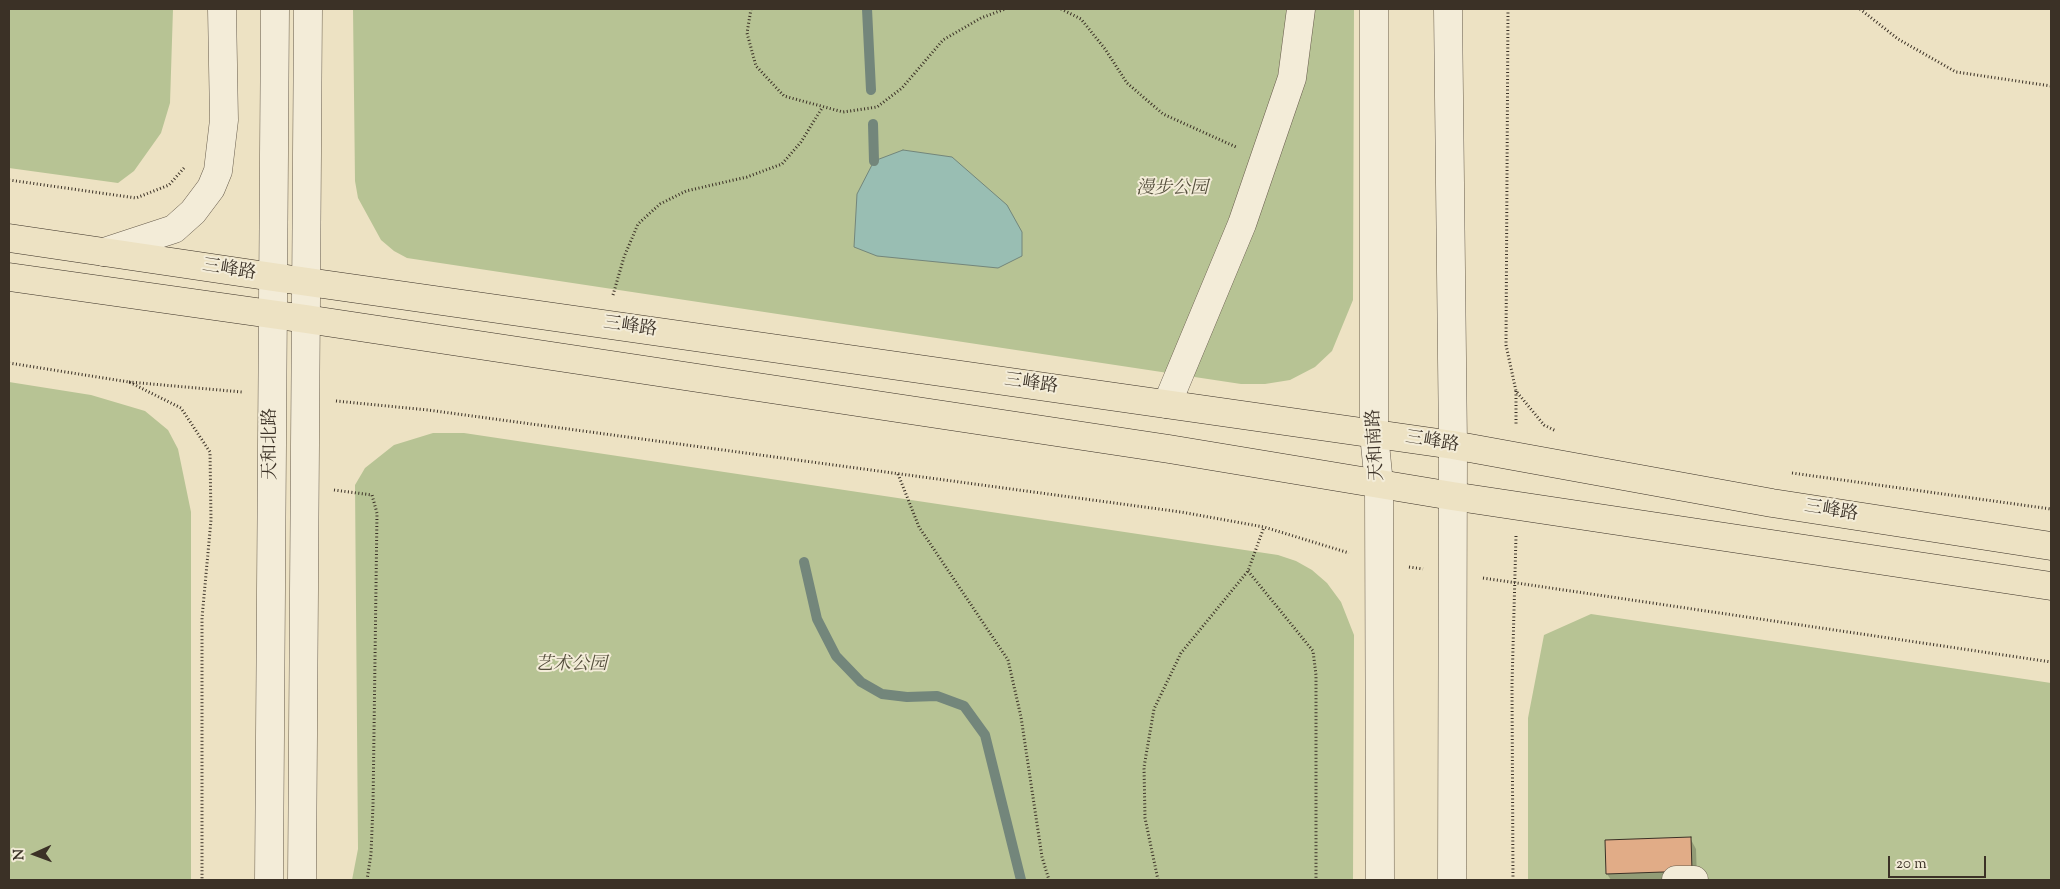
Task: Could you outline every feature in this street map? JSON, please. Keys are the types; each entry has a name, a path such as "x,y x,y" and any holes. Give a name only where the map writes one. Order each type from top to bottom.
{"main road":[{"name":"三峰路","path":"9,238 604,325 1453,445 1772,503 2051,546"},
{"name":"三峰路","path":"9,278 306,319 1159,448 1516,506 2051,586"}],"street":[{"path":"104,252 174,229 193,212 211,188 218,171 224,120 222,9"},
{"name":"天和北路","path":"269,880 275,9"},
{"name":"天和北路","path":"302,880 308,9"},
{"path":"1167,404 1242,224 1265,158 1292,78 1301,9"},
{"name":"天和南路","path":"1374,9 1374,434 1379,484 1380,880"},
{"path":"1448,9 1453,445 1452,880"},
{"path":"1676,880 1694,880"}],"path":[{"path":"751,9 747,33 756,66 784,96 822,108 843,112 877,107 902,88 942,40 981,18 1005,9"},
{"path":"1060,9 1081,19 1106,49 1127,83 1163,114 1210,136 1265,158"},
{"path":"1508,9 1506,344 1516,390 1516,457"},
{"path":"1860,9 1898,39 1956,72 2051,86"},
{"path":"604,325 624,257 638,224 660,204 686,191 747,177 782,164 801,142 822,108"},
{"path":"9,180 136,198 169,185 189,163"},
{"path":"9,363 129,382 272,395"},
{"path":"129,382 181,408 210,452 211,520 202,618 202,880"},
{"path":"1516,390 1544,425 1561,434"},
{"path":"305,398 428,410 1180,512 1264,528 1380,562 2051,662"},
{"path":"1786,472 2051,509"},
{"path":"898,474 918,527 1008,660 1021,717 1042,857 1049,880"},
{"path":"304,486 372,495 377,514 374,805 371,854 366,880"},
{"path":"1513,880 1512,685 1517,583 1516,506"},
{"path":"1158,880 1145,818 1144,767 1154,709 1181,653 1248,571 1264,528"},
{"path":"1248,571 1313,651 1316,675 1316,880"}],"green space":[{"path":"9,9 173,9 170,103 161,133 134,171 118,183 9,168"},
{"name":"漫步公园","path":"353,9 1354,9 1353,300 1332,351 1315,367 1290,380 1265,384 1241,384 407,258 394,251 381,240 358,198 355,181"},
{"path":"9,382 91,395 145,411 168,430 178,449 191,512 191,880 9,880"},
{"name":"艺术公园","path":"433,433 464,433 1278,555 1296,561 1312,570 1327,583 1341,602 1354,635 1353,880 352,880 358,849 355,485 365,468 394,445"},
{"path":"1591,614 2051,683 2051,880 1528,880 1528,718 1544,635"}],"water":[{"path":"903,150 952,157 1007,205 1022,232 1022,256 998,268 877,256 854,247 857,194 874,161"}],"building":[{"path":"1691,837 1692,871 1606,874 1605,840"}],"waterway":[{"path":"867,9 871,90"},
{"path":"873,124 874,161"},
{"path":"804,562 817,619 836,656 861,682 882,694 907,697 937,696 964,706 985,735 1021,880"}]}
